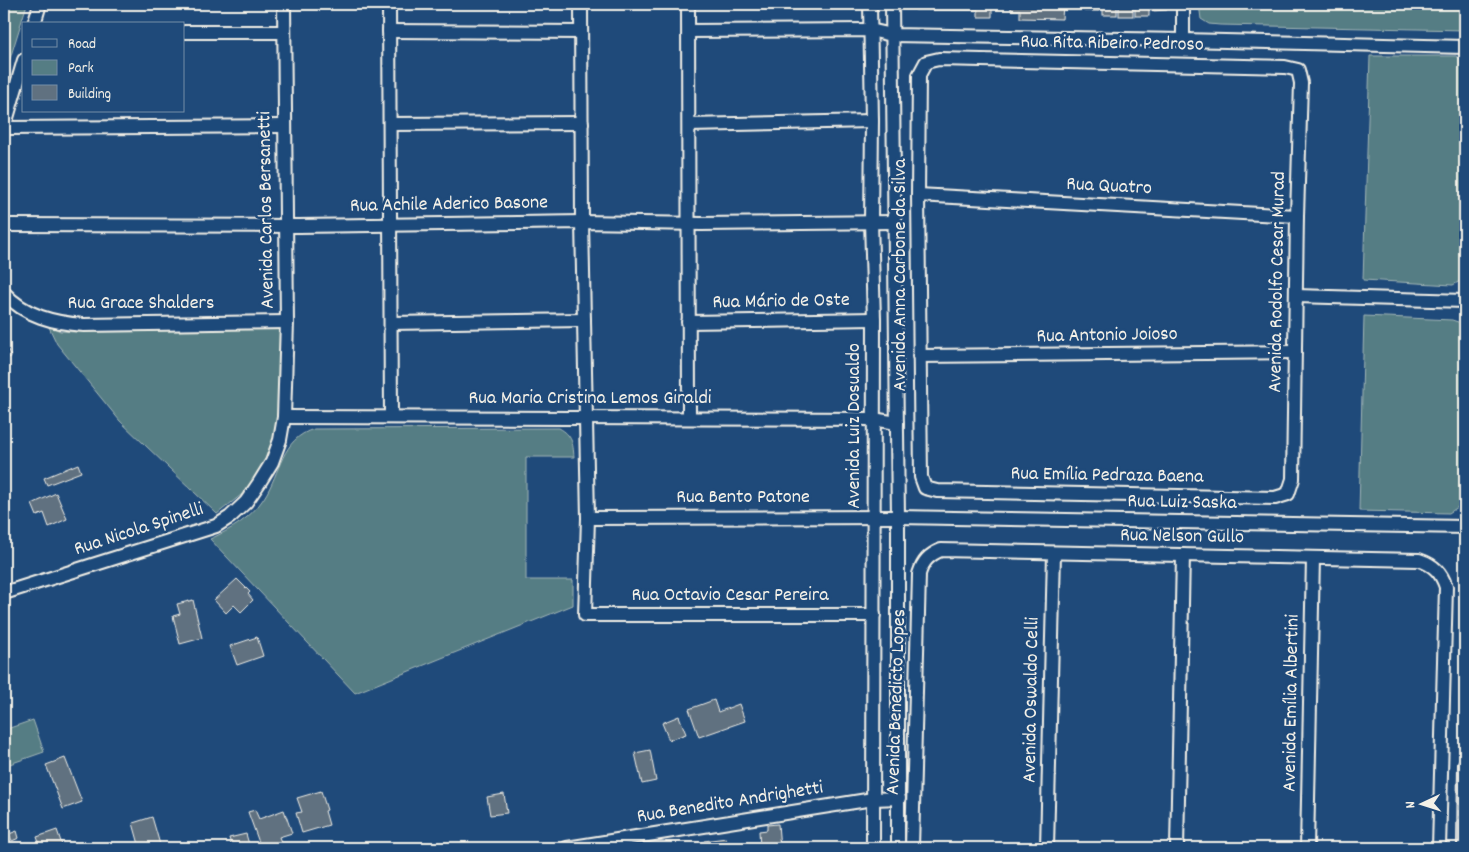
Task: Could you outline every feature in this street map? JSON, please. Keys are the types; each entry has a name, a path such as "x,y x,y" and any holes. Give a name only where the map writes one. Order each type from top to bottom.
{"street":[{"path":"35,22 40,4"},
{"name":"Avenida Carlos Bersanetti","path":"284,4 287,322 284,417"},
{"path":"389,4 392,417"},
{"path":"581,4 582,222 588,518"},
{"path":"688,4 689,417"},
{"name":"Avenida Luiz Dosualdo","path":"870,4 871,222 874,319 873,848"},
{"name":"Avenida Luiz Dosualdo","path":"892,4 898,517 898,848"},
{"path":"1183,4 1183,40"},
{"path":"688,31 870,30 892,35 1465,47"},
{"path":"389,31 581,32"},
{"path":"185,32 284,32"},
{"name":"Rua Rita Ribeiro Pedroso","path":"926,62 939,59 1285,67 1298,70"},
{"name":"Avenida Anna Carbone da Silva","path":"925,488 921,477 918,195 919,75 926,62"},
{"path":"22,67 4,128 284,126"},
{"name":"Avenida Rodolfo Cesar Murad","path":"1288,494 1293,479 1301,83 1298,70"},
{"path":"689,125 872,120"},
{"path":"390,124 582,123"},
{"name":"Rua Quatro","path":"918,195 1297,216"},
{"name":"Rua Achile Aderico Basone","path":"4,225 894,222"},
{"name":"Rua Grace Shalders","path":"4,293 9,299 27,311 44,319 63,324 287,322"},
{"path":"1296,296 1465,301"},
{"name":"Rua Mário de Oste","path":"688,322 874,319"},
{"path":"391,323 584,320"},
{"name":"Rua Antonio Joioso","path":"919,356 1295,352"},
{"name":"Rua Maria Cristina Lemos Giraldi","path":"284,417 689,417 873,419 897,423"},
{"name":"Rua Nicola Spinelli","path":"4,592 204,530 230,517 246,502 272,462 280,440 284,417"},
{"name":"Rua Emília Pedraza Baena","path":"925,488 937,491 1275,498 1288,494"},
{"name":"Rua Bento Patone","path":"588,518 898,517"},
{"name":"Rua Luiz Saska","path":"898,517 1465,527"},
{"name":"Rua Octavio Cesar Pereira","path":"588,518 585,615 874,615"},
{"name":"Rua Nelson Gullo","path":"926,558 941,550 1419,560 1429,563 1443,577 1446,587 1439,848"},
{"name":"Avenida Oswaldo Celli","path":"1047,848 1054,553"},
{"path":"1177,848 1183,556"},
{"name":"Avenida Benedicto Lopes","path":"912,848 919,574 926,558"},
{"name":"Avenida Emília Albertini","path":"1307,848 1313,558"},
{"path":"1464,848 1465,764"},
{"name":"Rua Benedito Andrighetti","path":"567,848 874,799 899,798"}],"green space":[{"path":"4,4 27,4 4,78"},
{"path":"1199,4 1465,4 1465,30 1209,24 1201,19"},
{"path":"1370,56 1456,56 1465,62 1465,273 1460,281 1453,285 1363,280"},
{"path":"1364,316 1452,320 1461,323 1465,330 1464,492 1461,505 1449,513 1359,511"},
{"path":"48,325 60,331 75,332 281,328 278,426 272,448 257,475 241,495 217,514 120,421 57,344"},
{"path":"559,428 571,440 574,457 526,457 526,580 573,580 573,605 355,693 210,539 233,527 259,505 270,488 288,448 303,434 314,429"},
{"path":"33,720 44,752 4,766 4,730"}],"building":[{"path":"915,4 992,4 992,17 978,17 978,10 915,10"},
{"path":"1011,4 1063,4 1062,19 1020,18 1020,10 1011,10"},
{"path":"1064,4 1082,4 1082,10 1064,10"},
{"path":"1085,4 1099,4 1099,11 1084,11"},
{"path":"1103,4 1117,4 1117,15 1103,15"},
{"path":"1119,4 1133,4 1133,16 1119,16"},
{"path":"1135,4 1149,4 1149,16 1135,16"},
{"path":"1151,4 1167,4 1167,10 1151,11"},
{"path":"4,343 11,357 4,360"},
{"path":"78,464 81,472 47,485 44,478"},
{"path":"56,493 67,519 49,527 44,513 37,516 32,504"},
{"path":"237,579 250,592 248,594 253,600 241,612 234,605 226,613 214,600"},
{"path":"193,600 202,638 180,644 173,616 180,614 177,604"},
{"path":"257,637 263,656 237,665 230,646"},
{"path":"714,700 718,712 739,704 745,721 699,737 689,709"},
{"path":"679,716 686,734 669,740 662,723"},
{"path":"650,750 656,781 642,784 635,753"},
{"path":"65,758 82,802 63,809 46,765"},
{"path":"321,791 329,825 302,833 296,813 302,812 297,798"},
{"path":"504,794 507,813 490,815 487,797"},
{"path":"255,810 259,819 284,810 292,833 279,837 283,847 261,848 248,812"},
{"path":"152,817 161,848 140,848 133,823"},
{"path":"778,824 780,848 760,848 759,831 767,830 767,825"},
{"path":"57,830 63,848 41,848 37,837"},
{"path":"17,831 19,838 12,841 9,834"},
{"path":"246,834 250,848 232,848 229,838"},
{"path":"726,838 727,848 705,848 704,841"}]}
